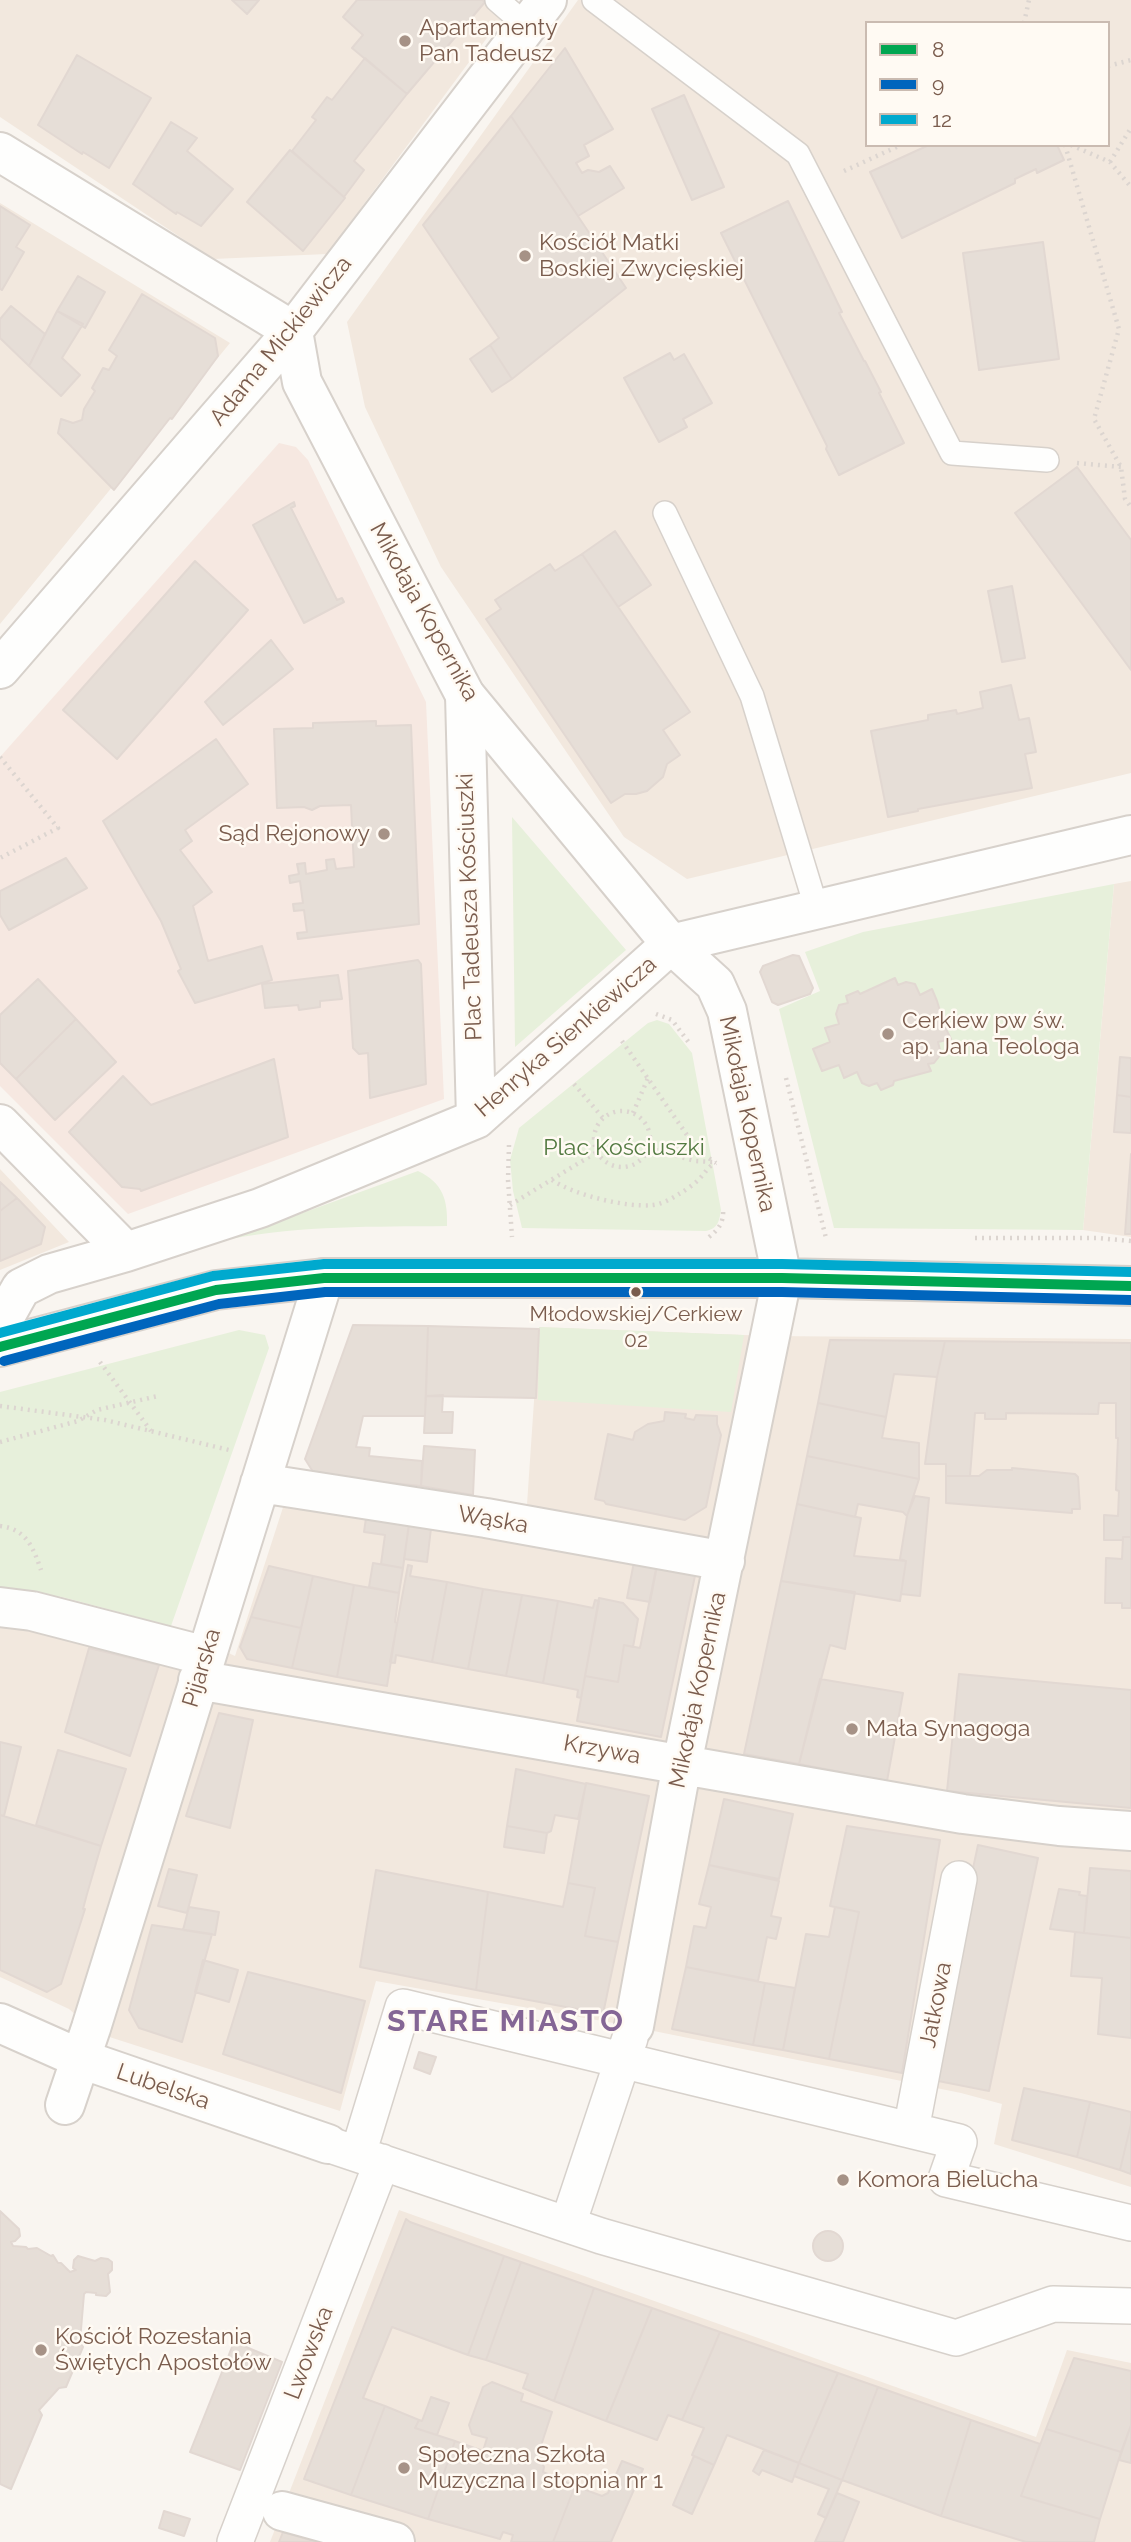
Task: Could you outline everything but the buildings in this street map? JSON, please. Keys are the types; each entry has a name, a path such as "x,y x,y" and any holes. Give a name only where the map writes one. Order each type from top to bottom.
{"street":[{"name":"Adama Mickiewicza","path":"0,669 293,331 537,13"},
{"path":"0,152 293,331"},
{"name":"Mikołaja Kopernika","path":"293,331 302,382 465,695 671,944 715,985 727,1011 782,1278 682,1764 628,2043 568,2224"},
{"name":"Plac Tadeusza Kościuszki","path":"465,695 476,1119"},
{"name":"Henryka Sienkiewicza","path":"0,1331 21,1288 49,1274 260,1208 476,1119 671,944 1131,835"},
{"path":"0,1124 126,1252"},
{"path":"0,1347 216,1290 324,1278 782,1278 1131,1286"},
{"name":"Pijarska","path":"65,2105 202,1668 250,1468 324,1278"},
{"name":"Wąska","path":"250,1468 486,1518 725,1561"},
{"name":"Krzywa","path":"0,1607 55,1617 202,1668 682,1764 963,1814 1059,1826 1131,1830"},
{"name":"Jatkowa","path":"911,2130 959,1879"},
{"name":"Lwowska","path":"235,2542 267,2506 356,2154 403,2007 628,2043"},
{"name":"Lubelska","path":"0,2023 81,2059 356,2154"},
{"path":"628,2043 911,2130 959,2142 947,2179 1131,2223"},
{"path":"356,2154 628,2244 956,2338 1054,2304 1131,2306"},
{"path":"267,2506 395,2542"}],"lane":[{"path":"497,0 537,13"},
{"path":"594,0 798,154 952,453 1047,460"},
{"path":"664,513 752,696 817,910"}],"path":[{"path":"1024,21 1029,0"},
{"path":"1110,65 1131,60"},
{"path":"1111,162 1131,128"},
{"path":"813,184 896,147"},
{"path":"1066,147 1119,329 1094,419 1121,467 1125,499 1131,507"},
{"path":"1076,147 1111,162 1131,187"},
{"path":"1047,460 1121,467"},
{"path":"0,757 58,828 0,858"},
{"path":"648,1014 659,1014 672,1020 692,1046"},
{"path":"610,1046 620,1037 698,1151 717,1163"},
{"path":"783,1068 824,1238 837,1238"},
{"path":"633,1113 648,1078"},
{"path":"569,1079 603,1118"},
{"path":"619,1111 633,1113 644,1121 649,1129 649,1148 644,1157 628,1167 609,1164 597,1152 594,1134 603,1118 619,1111"},
{"path":"511,1139 508,1165 512,1237"},
{"path":"649,1148 695,1161 717,1163"},
{"path":"715,1150 717,1163"},
{"path":"510,1205 597,1152"},
{"path":"552,1180 592,1196 651,1205 660,1204 679,1194 699,1180 708,1166 717,1163"},
{"path":"973,1238 1097,1238 1131,1241"},
{"path":"95,1355 152,1432"},
{"path":"0,1442 78,1422 97,1410 159,1396"},
{"path":"0,1406 105,1420 152,1432 250,1468"},
{"path":"0,1526 11,1527 24,1534 33,1548 55,1617"}],"shaded area":[{"path":"0,0 515,0 327,254 213,259 0,117"},
{"path":"578,0 1131,0 1131,773 687,879 624,837 441,567 365,407 347,322"},
{"path":"0,203 230,343 0,624"},
{"path":"279,443 296,447 308,460 426,702 444,1099 128,1214 0,1086 0,757"},
{"path":"1131,881 1131,1237 1083,1230 1114,884"},
{"path":"0,1169 69,1242 0,1270"},
{"path":"539,1327 770,1336 1131,1339 1131,2187 994,2144 1002,2104 961,2093 619,2024 376,1981 340,2111 97,2033 69,2009 0,1977 0,1586 62,1597 171,1626 235,1656 287,1495 525,1534"},
{"path":"399,2210 1036,2437 1067,2350 1131,2363 1131,2542 270,2542"}],"green space":[{"path":"512,817 626,950 515,1047"},
{"path":"1114,884 1083,1230 834,1228 779,1009 820,991 805,952 863,932"},
{"name":"Plac Kościuszki","path":"657,1020 669,1024 692,1053 721,1210 717,1224 706,1231 522,1228 513,1191 510,1160 519,1128 648,1023"},
{"path":"418,1171 433,1181 442,1193 447,1226 311,1229 231,1239"},
{"path":"539,1327 744,1335 731,1412 538,1400"},
{"path":"239,1330 265,1335 269,1348 171,1626 62,1597 0,1591 0,1392"}],"transit line":[{"name":"12","path":"0,1333 213,1276 324,1264 782,1264 1131,1272"},
{"name":"8","path":"0,1347 216,1290 324,1278 782,1278 1131,1286"},
{"name":"9","path":"4,1361 219,1304 325,1292 782,1292 1131,1300"}],"place":[{"name":"Apartamenty Pan Tadeusz","path":"405,41"},
{"name":"Kościół Matki Boskiej Zwycięskiej","path":"525,256"},
{"name":"Sąd Rejonowy","path":"384,834"},
{"name":"Cerkiew pw św. ap. Jana Teologa","path":"888,1034"},
{"name":"Młodowskiej/Cerkiew 02","path":"636,1292"},
{"name":"Mała Synagoga","path":"852,1729"},
{"name":"Komora Bielucha","path":"843,2180"},
{"name":"Kościół Rozesłania Świętych Apostołów","path":"41,2350"},
{"name":"Społeczna Szkoła Muzyczna I stopnia nr 1","path":"404,2468"}],"district":[{"name":"STARE MIASTO","path":"506,2022"}]}
